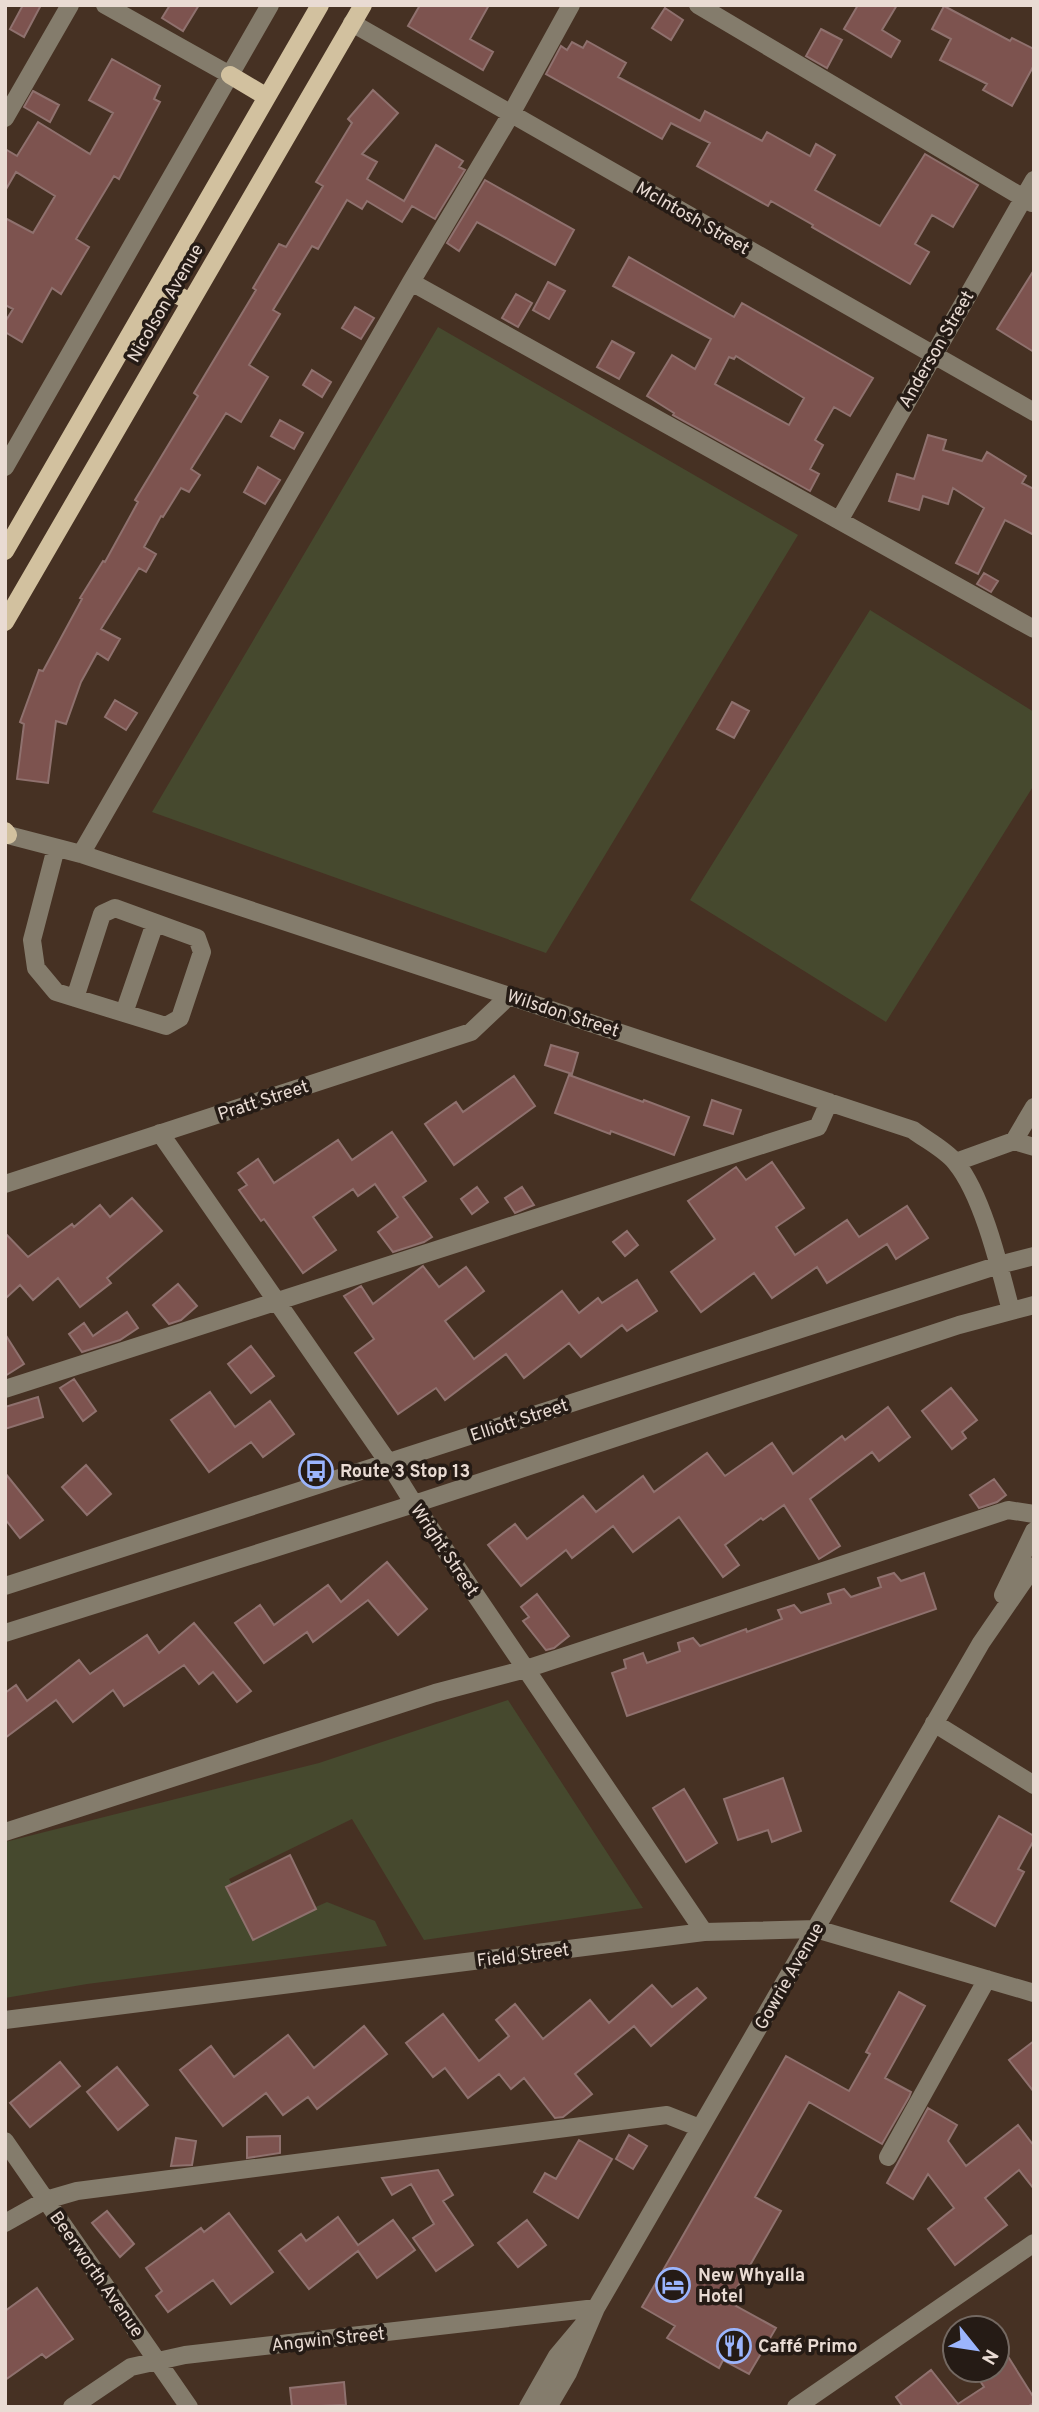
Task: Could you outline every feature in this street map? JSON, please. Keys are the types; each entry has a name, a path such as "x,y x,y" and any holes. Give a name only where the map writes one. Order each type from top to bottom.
{"main road":[{"name":"Nicolson Avenue","path":"5,551 320,5"},
{"name":"Nicolson Avenue","path":"5,622 363,5"},
{"path":"230,75 267,97"},
{"path":"160,285 190,302"}],"street":[{"path":"5,118 70,5"},
{"path":"105,5 230,75"},
{"path":"5,467 270,5"},
{"path":"82,854 411,282 511,114 571,5"},
{"path":"698,5 1028,201"},
{"name":"McIntosh Street","path":"352,23 1034,412"},
{"name":"Anderson Street","path":"840,519 933,355 1028,201 1034,180"},
{"path":"411,282 1034,629"},
{"name":"Wilsdon Street","path":"6,834 82,854 913,1130 956,1162 976,1199 999,1265 1011,1311"},
{"path":"56,848 32,940 36,968 56,992 75,998 166,1026 180,1018 202,952 197,937 115,908 102,914 75,998"},
{"path":"124,1013 155,923"},
{"name":"Pratt Street","path":"5,1184 471,1032 509,996"},
{"path":"5,1389 818,1127 829,1102"},
{"path":"1014,1141 1034,1107"},
{"name":"Wright Street","path":"160,1133 388,1462 704,1932"},
{"path":"956,1162 1014,1141 1034,1147"},
{"name":"Elliott Street","path":"5,1586 999,1265 1034,1256"},
{"path":"5,1633 414,1504 959,1325 1034,1305"},
{"path":"5,1832 435,1693 526,1669 1008,1510 1034,1514"},
{"name":"Gowrie Avenue","path":"981,1643 1034,1531"},
{"name":"Gowrie Avenue","path":"548,2407 568,2373 596,2308 934,1723 981,1643 1034,1566"},
{"path":"934,1723 1034,1785"},
{"name":"Field Street","path":"5,2020 704,1932 816,1929 1034,1993"},
{"path":"888,2157 987,1979"},
{"path":"5,2223 46,2200 77,2191 667,2115 700,2128"},
{"name":"Beerworth Avenue","path":"5,2141 189,2407"},
{"path":"796,2407 1034,2242"},
{"name":"Gowrie Avenue","path":"528,2407 557,2356 596,2308"},
{"name":"Angwin Street","path":"72,2407 131,2367 185,2355 596,2308"}],"green space":[{"path":"438,327 798,535 546,953 152,812"},
{"path":"870,610 1034,712 1034,785 886,1022 690,900"},
{"path":"508,1700 643,1908 424,1940 352,1819 229,1879 259,1932 327,1902 375,1921 387,1946 87,1984 5,1998 5,1842 319,1763"}],"building":[{"path":"23,5 41,5 24,37 10,29"},
{"path":"170,5 199,5 183,31 162,18"},
{"path":"420,5 489,5 470,39 493,52 483,70 408,26"},
{"path":"858,5 897,5 882,30 900,41 891,57 844,29"},
{"path":"944,6 1010,41 1012,38 1034,49 1034,65 1012,106 983,90 987,84 940,60 951,39 932,29"},
{"path":"665,8 683,20 671,40 652,28"},
{"path":"821,29 842,40 827,68 806,56"},
{"path":"587,41 626,63 618,77 700,121 705,111 762,141 767,132 810,156 816,144 835,155 815,190 880,226 925,154 978,185 953,227 932,215 915,244 929,252 910,284 771,201 768,206 697,166 710,143 671,123 662,139 546,74 561,46 567,50 572,42 583,48"},
{"path":"112,59 160,86 154,99 160,102 119,179 114,176 76,239 89,247 61,294 52,288 22,342 5,332 5,322 13,309 5,305 5,218 33,233 55,196 16,172 5,191 5,149 17,156 38,122 90,154 113,113 89,100"},
{"path":"373,90 398,113 362,154 377,162 367,179 404,201 436,145 463,161 459,167 465,170 435,219 412,206 402,222 367,201 362,209 347,200 318,249 312,246 273,310 280,314 249,365 268,377 241,422 226,413 191,469 200,475 189,492 181,488 144,547 156,554 146,572 139,568 101,629 120,639 108,660 97,653 81,682 66,724 56,721 48,783 17,779 24,724 20,722 39,670 43,671 82,599 80,598 103,561 105,562 138,502 135,500 198,396 194,393 256,290 253,288 279,244 286,247 323,186 316,182 352,123 348,119"},
{"path":"33,91 59,105 50,122 24,107"},
{"path":"485,180 574,230 555,265 477,222 459,251 447,243"},
{"path":"629,257 734,317 742,303 873,378 850,416 834,407 815,440 823,445 810,469 819,474 810,491 673,415 674,413 647,396 672,355 695,369 711,339 613,286","holes":["736,356 804,398 789,425 715,384 729,357 734,359"]},
{"path":"1034,270 1034,352 997,329"},
{"path":"548,282 565,291 549,319 533,310"},
{"path":"516,294 532,303 518,327 502,318"},
{"path":"355,307 374,318 361,339 342,328"},
{"path":"612,341 634,353 619,379 597,367"},
{"path":"312,370 331,382 322,397 303,385"},
{"path":"280,420 303,433 294,449 271,436"},
{"path":"928,435 946,440 943,450 982,461 987,452 1026,476 1022,483 1034,489 1034,535 1005,520 978,574 956,563 984,508 953,488 948,504 923,496 919,510 889,501 897,474 914,479"},
{"path":"258,467 280,480 265,504 244,492"},
{"path":"984,573 998,581 991,592 977,584"},
{"path":"115,700 137,713 126,730 105,717"},
{"path":"732,702 749,711 734,738 717,729"},
{"path":"551,1045 578,1053 572,1074 545,1065"},
{"path":"569,1075 689,1117 674,1155 555,1113"},
{"path":"514,1076 535,1106 454,1165 425,1124 456,1102 463,1112"},
{"path":"712,1100 741,1110 733,1134 704,1125"},
{"path":"392,1132 426,1181 403,1197 432,1237 393,1252 378,1232 398,1217 375,1184 358,1196 353,1189 313,1217 336,1250 303,1273 239,1190 247,1185 238,1173 258,1159 274,1183 338,1140 352,1160"},
{"path":"772,1162 804,1208 776,1227 795,1255 847,1220 859,1237 907,1206 928,1238 896,1259 887,1244 827,1283 817,1267 772,1298 754,1273 701,1312 671,1272 715,1239 688,1201 736,1167 746,1180"},
{"path":"477,1187 488,1202 472,1214 461,1199"},
{"path":"522,1187 534,1205 515,1213 505,1198"},
{"path":"132,1198 162,1231 107,1278 111,1283 80,1307 58,1278 33,1300 20,1285 5,1299 5,1233 28,1257 72,1224 74,1227 100,1205 110,1217"},
{"path":"627,1231 638,1245 625,1256 613,1242"},
{"path":"423,1266 439,1287 466,1267 484,1291 445,1321 474,1359 562,1291 579,1313 598,1298 602,1303 637,1280 657,1311 627,1331 622,1325 581,1357 569,1343 524,1378 506,1354 445,1400 436,1388 398,1414 355,1353 374,1339 344,1296 361,1286 373,1304"},
{"path":"178,1284 197,1306 181,1320 169,1324 153,1305"},
{"path":"127,1312 138,1328 120,1340 82,1352 69,1334 84,1323 93,1336"},
{"path":"5,1334 24,1364 5,1376"},
{"path":"251,1346 274,1376 251,1393 228,1364"},
{"path":"74,1379 96,1411 83,1421 60,1388"},
{"path":"951,1388 977,1420 962,1432 966,1438 952,1449 922,1411"},
{"path":"210,1392 235,1427 270,1401 294,1434 263,1457 251,1442 209,1472 171,1420"},
{"path":"38,1397 43,1417 5,1429 5,1407"},
{"path":"888,1407 910,1437 879,1461 872,1452 810,1499 840,1546 819,1559 784,1505 763,1520 761,1518 725,1545 739,1565 723,1577 679,1517 633,1552 613,1526 572,1558 566,1550 521,1586 488,1545 515,1524 527,1539 583,1496 596,1512 643,1476 654,1492 707,1453 725,1476 772,1443 793,1474 842,1436 845,1440"},
{"path":"86,1465 111,1494 87,1515 62,1487"},
{"path":"5,1473 43,1520 20,1538 5,1519"},
{"path":"994,1479 1006,1495 997,1502 979,1508 970,1495"},
{"path":"387,1562 427,1609 398,1635 368,1600 313,1642 307,1632 264,1663 235,1623 260,1605 274,1625 328,1585 341,1602"},
{"path":"894,1573 901,1581 924,1573 936,1609 627,1716 612,1673 626,1668 624,1660 643,1653 647,1663 680,1651 678,1643 693,1638 700,1646 746,1629 747,1632 782,1619 778,1610 794,1605 801,1613 831,1603 828,1594 844,1589 851,1597 881,1587 878,1578"},
{"path":"537,1594 569,1636 554,1648 546,1650 523,1621 529,1617 521,1607"},
{"path":"194,1623 251,1691 237,1702 213,1672 199,1684 184,1665 124,1706 113,1690 73,1722 56,1700 5,1738 5,1693 16,1685 27,1701 79,1660 90,1674 147,1635 159,1653"},
{"path":"783,1778 801,1831 772,1842 768,1830 738,1840 724,1799"},
{"path":"684,1789 717,1843 686,1862 653,1808"},
{"path":"999,1816 1034,1836 1034,1840 1018,1869 1024,1872 995,1926 951,1901"},
{"path":"290,1855 316,1909 253,1940 226,1887"},
{"path":"652,1985 672,2007 697,1988 706,1998 651,2046 634,2026 575,2074 592,2094 563,2117 555,2118 524,2078 511,2089 499,2074 468,2098 445,2068 433,2077 406,2043 443,2014 479,2061 509,2036 496,2020 515,2004 543,2039 590,2000 609,2023"},
{"path":"899,1992 925,2006 885,2078 911,2092 909,2097 882,2144 809,2102 755,2197 781,2211 729,2302 776,2328 749,2374 723,2360 719,2368 667,2338 675,2326 642,2307 786,2056 849,2091 870,2054 866,2052"},
{"path":"364,2026 387,2054 317,2109 308,2097 283,2115 266,2093 223,2126 180,2070 211,2046 234,2077 288,2035 314,2068"},
{"path":"1034,2041 1034,2092 1009,2060"},
{"path":"60,2062 80,2086 30,2127 10,2103"},
{"path":"117,2067 148,2105 118,2130 87,2092"},
{"path":"928,2108 957,2125 948,2141 966,2166 1018,2125 1034,2146 1034,2189 1019,2170 985,2198 1007,2225 955,2265 928,2229 954,2208 928,2174 913,2199 887,2183"},
{"path":"629,2135 647,2146 633,2169 616,2159"},
{"path":"280,2136 280,2153 247,2158 247,2137"},
{"path":"176,2138 196,2141 192,2165 171,2166"},
{"path":"579,2140 612,2159 578,2218 534,2192 545,2173 556,2179"},
{"path":"438,2170 453,2195 443,2201 473,2245 436,2271 413,2238 434,2224 411,2184 392,2195 382,2178"},
{"path":"107,2211 134,2244 120,2257 92,2223"},
{"path":"229,2213 273,2272 231,2304 213,2280 168,2312 156,2296 162,2291 146,2268 201,2228 204,2232"},
{"path":"338,2217 358,2245 393,2220 415,2250 377,2278 358,2251 309,2289 279,2251 301,2234 306,2241"},
{"path":"527,2220 546,2245 518,2267 498,2243"},
{"path":"37,2288 73,2339 46,2358 42,2354 5,2380 5,2311"},
{"path":"1011,2361 1034,2398 1034,2403 1027,2407 903,2407 896,2397 931,2370 958,2404 984,2387 982,2384 1011,2384"},
{"path":"344,2382 346,2405 292,2407 290,2388"}],"place":[{"name":"Route 3 Stop 13","path":"316,1471"},
{"name":"New Whyalla Hotel","path":"673,2285"},
{"name":"Caffé Primo","path":"734,2346"}]}
